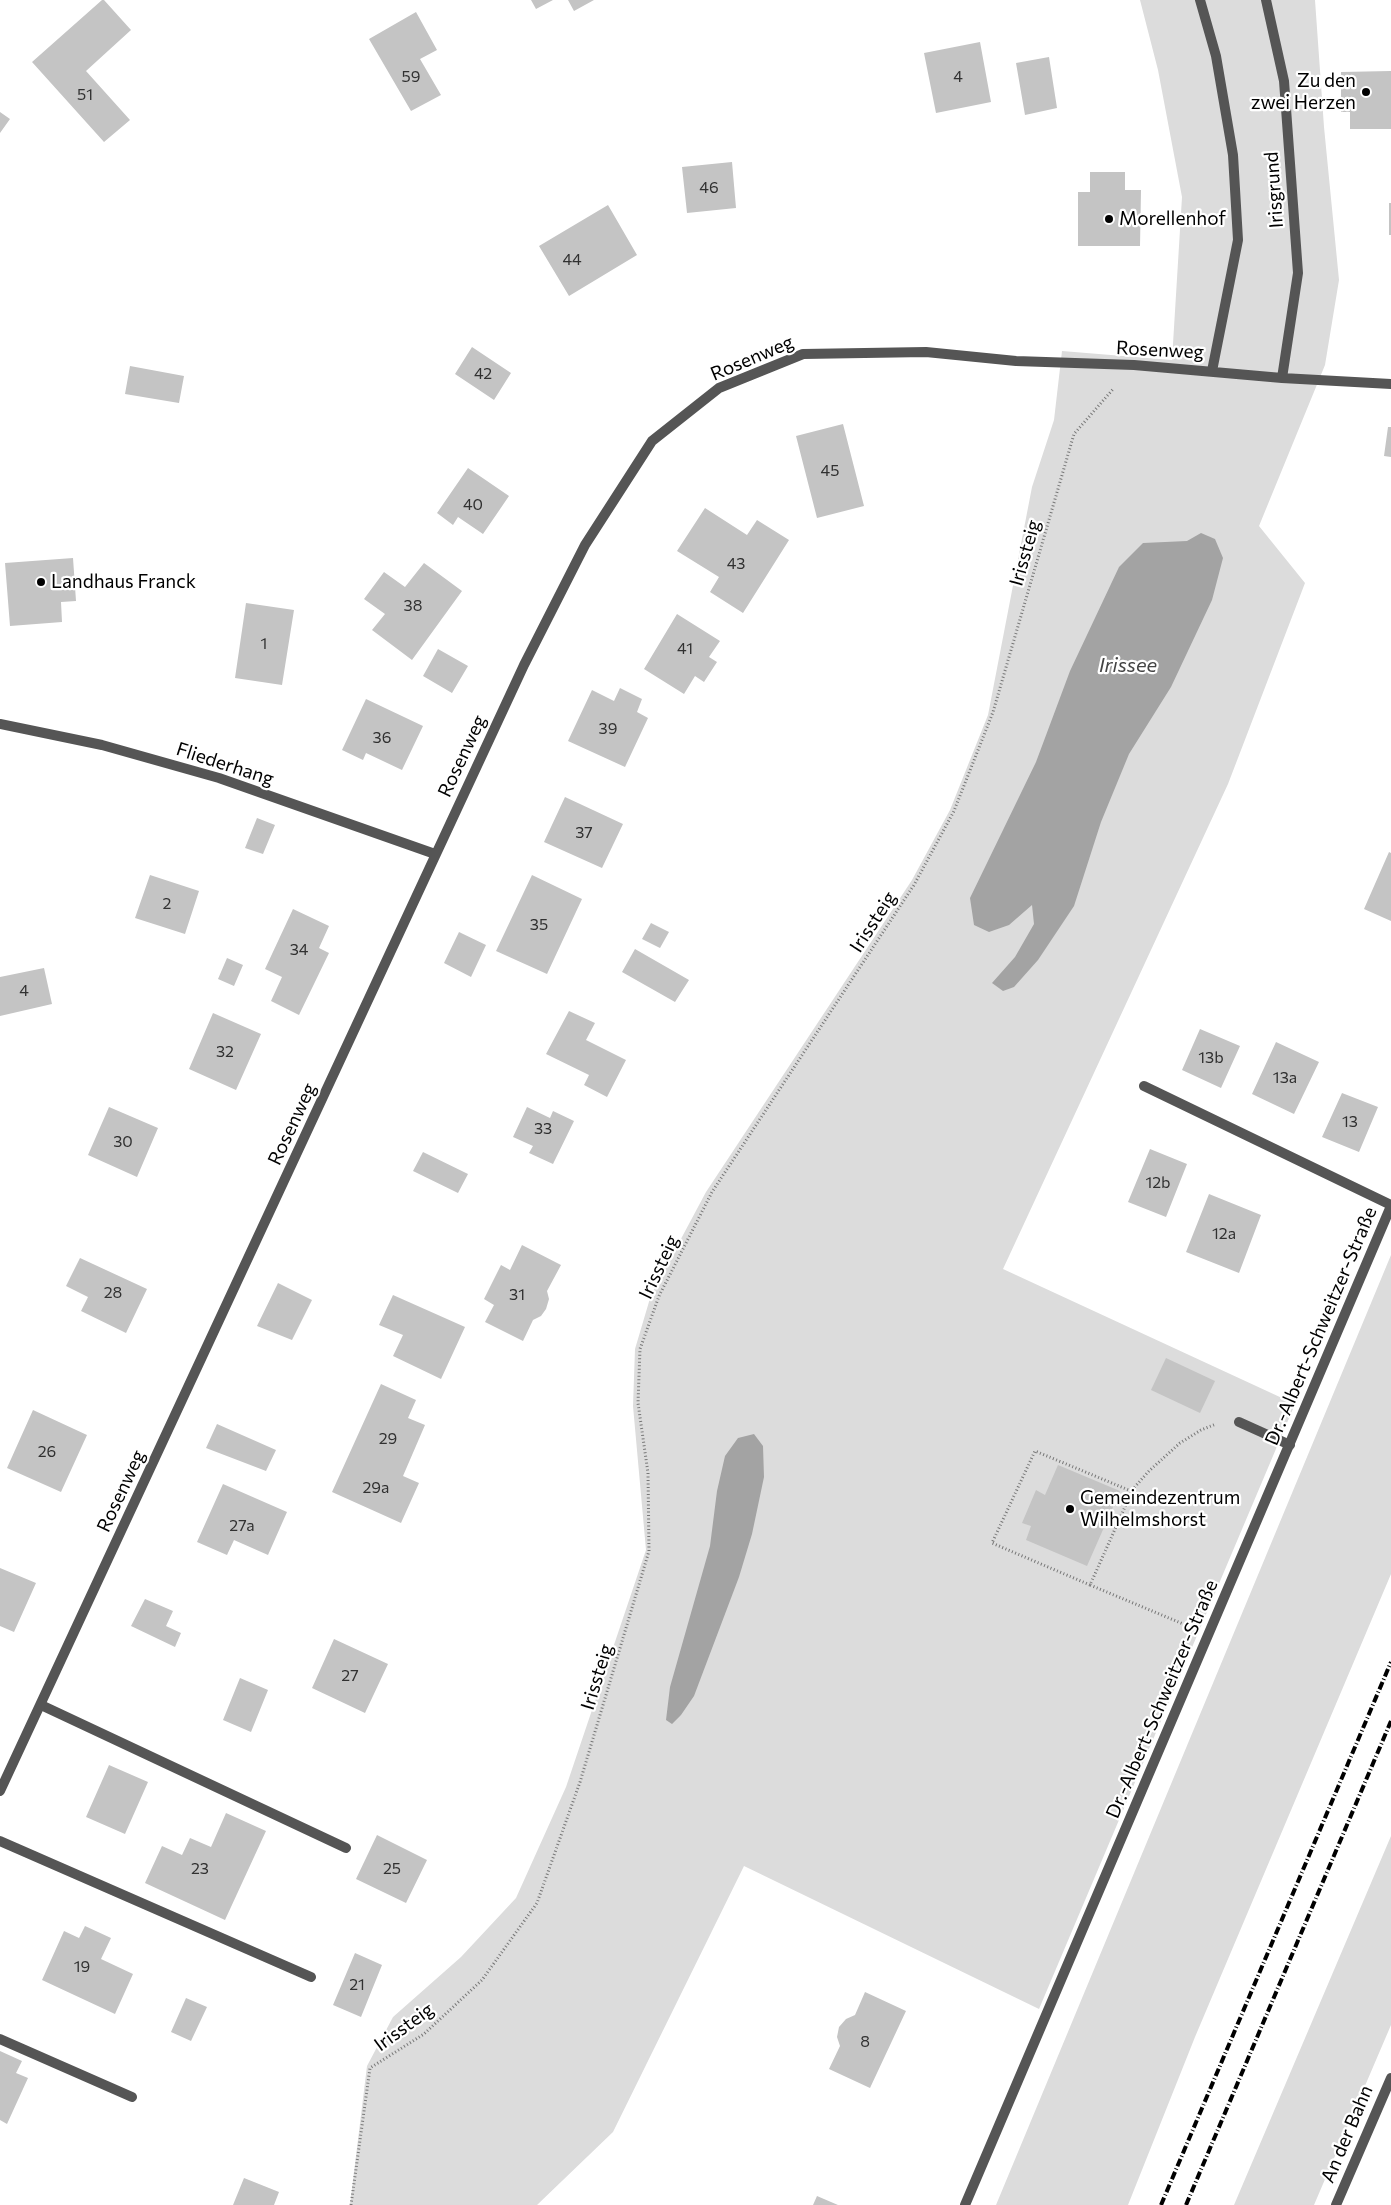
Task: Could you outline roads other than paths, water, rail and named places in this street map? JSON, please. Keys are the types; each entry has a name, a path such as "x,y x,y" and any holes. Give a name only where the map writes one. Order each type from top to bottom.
{"street":[{"name":"Irisgrund","path":"1200,0 1216,56 1234,155 1238,240 1212,371"},
{"name":"Irisgrund","path":"1266,0 1284,81 1298,273 1282,378"},
{"name":"Rosenweg","path":"0,1791 524,665 585,545 652,441 719,388 803,354 926,352 1016,361 1134,365 1282,378 1391,384"},
{"name":"Fliederhang","path":"0,724 102,745 219,778 435,854"},
{"path":"1144,1086 1391,1205"},
{"name":"Dr.-Albert-Schweitzer-Straße","path":"965,2205 1391,1205"},
{"path":"1239,1422 1290,1445"},
{"path":"41,1705 346,1848"},
{"path":"0,1840 311,1977"},
{"path":"0,2039 132,2097"},
{"name":"An der Bahn","path":"1336,2205 1391,2078"}],"water":[{"name":"Irissee","path":"1201,533 1215,539 1223,558 1212,600 1171,687 1129,754 1101,822 1074,906 1038,960 1014,987 1003,991 992,983 1015,957 1034,924 1032,905 1009,925 989,932 974,925 970,898 1036,762 1070,671 1119,567 1143,543 1187,541"},
{"path":"754,1434 763,1446 764,1477 752,1534 739,1577 694,1696 681,1715 672,1724 666,1720 670,1687 710,1546 717,1491 725,1456 738,1438"}],"railway":[{"path":"1161,2205 1391,1662"},
{"path":"1186,2205 1391,1721"}],"place":[{"name":"Zu den zwei Herzen","path":"1366,92"},
{"name":"Morellenhof","path":"1109,219"},
{"name":"Landhaus Franck","path":"41,582"},
{"name":"Gemeindezentrum Wilhelmshorst","path":"1070,1509"}]}
